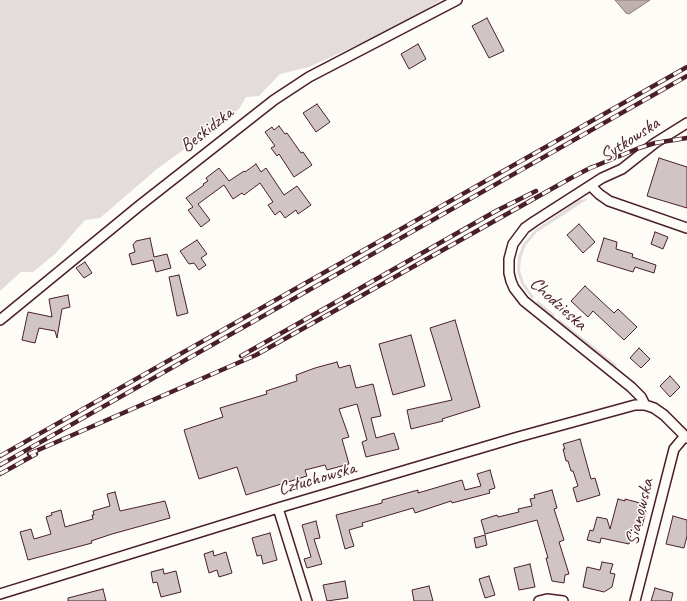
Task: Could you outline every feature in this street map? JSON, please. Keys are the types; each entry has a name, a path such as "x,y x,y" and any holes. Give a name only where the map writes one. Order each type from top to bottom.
{"street":[{"name":"Beskidzka","path":"0,320 127,215 274,100 327,68 457,0"},
{"name":"Sytkowska","path":"591,186 602,178 622,169 655,143 687,123"},
{"path":"591,186 609,201 687,228"},
{"name":"Chodzieska","path":"591,186 549,211 525,228 514,244 509,259 509,273 514,288 524,301 631,387 645,405 654,408 686,437"},
{"name":"Człuchowska","path":"0,594 278,508 605,412 635,405 645,405"},
{"name":"Sianowska","path":"635,601 674,449 686,437"},
{"path":"278,508 307,601"},
{"path":"539,601 547,599 563,601"}],"shaded area":[{"path":"0,0 441,0 397,27 309,67 280,74 259,96 246,97 239,109 157,169 100,218 85,220 55,254 33,272 21,272 0,291"},
{"path":"615,0 650,0 629,14 626,13"},
{"path":"588,199 537,232 526,245 521,258 520,271 524,283 534,297 532,299 522,285 517,272 518,257 523,244 535,230 579,200"},
{"path":"538,301 555,315 553,318 536,303"},
{"path":"559,319 617,365 615,367 557,321"}],"building":[{"path":"487,18 504,51 489,58 472,26"},
{"path":"418,44 426,59 409,69 401,54"},
{"path":"317,104 330,122 316,132 303,113"},
{"path":"279,126 285,134 287,133 301,153 303,152 312,165 294,177 279,154 277,156 271,148 275,146 265,132 272,127 274,130"},
{"path":"659,158 687,167 687,208 647,196"},
{"path":"256,164 261,172 266,168 284,195 297,186 311,205 298,214 296,210 285,218 280,211 275,215 268,205 273,202 260,183 244,195 242,193 233,199 224,185 198,204 210,220 201,227 188,210 193,207 186,198 204,185 203,184 208,181 206,178 219,168 229,181"},
{"path":"579,224 595,242 583,253 567,235"},
{"path":"655,232 668,237 663,249 651,244"},
{"path":"150,238 154,257 167,254 171,268 156,272 153,260 132,265 129,254 135,252 133,245 136,241"},
{"path":"604,238 617,242 616,249 633,254 632,257 656,265 654,273 635,267 633,272 597,261"},
{"path":"197,240 207,254 201,258 206,265 199,270 194,263 189,264 180,251"},
{"path":"85,262 92,273 84,278 76,268"},
{"path":"179,275 188,313 177,316 169,277"},
{"path":"585,286 614,313 618,309 637,327 624,340 593,311 588,317 571,301"},
{"path":"68,295 70,307 62,309 57,338 55,331 39,328 35,343 22,340 28,312 52,317 49,299"},
{"path":"455,320 480,407 442,419 443,421 411,429 407,410 452,400 430,328"},
{"path":"411,335 425,386 393,395 379,344"},
{"path":"639,348 650,359 641,368 630,358"},
{"path":"337,362 339,368 350,365 356,388 373,384 381,416 371,418 376,438 394,433 399,449 366,457 362,442 367,440 357,404 339,409 349,437 342,439 349,464 327,470 325,465 305,470 307,476 246,495 237,467 199,479 184,430 223,417 220,408 267,394 266,391 297,381 296,375"},
{"path":"670,376 680,387 670,397 660,386"},
{"path":"580,439 591,479 595,478 600,495 577,502 573,488 578,486 573,471 571,471 568,461 566,461 563,444"},
{"path":"490,470 495,488 489,490 490,493 452,503 451,501 415,513 413,508 362,523 363,526 349,530 354,546 345,549 336,515 382,503 382,500 418,490 418,493 462,480 465,490 481,486 477,474"},
{"path":"552,490 557,508 554,509 564,540 559,542 569,574 565,575 564,583 552,581 546,558 548,558 537,520 485,534 481,520 497,515 498,517 519,512 518,509 532,506 530,499 535,498 534,495"},
{"path":"115,492 120,511 165,501 170,518 112,534 91,541 92,543 28,560 20,532 31,529 34,539 51,534 46,517 52,515 51,513 61,510 65,527 93,519 93,511 110,506 107,494"},
{"path":"618,499 625,501 625,499 644,504 642,510 646,511 642,526 639,525 637,531 632,530 629,544 601,538 600,543 587,540 590,530 593,531 597,517 607,519 610,529"},
{"path":"673,516 687,520 687,536 684,548 666,544"},
{"path":"316,521 320,538 314,539 322,564 307,568 304,559 311,557 302,525"},
{"path":"270,533 277,560 263,564 261,555 257,556 252,538"},
{"path":"485,535 487,545 476,548 474,538"},
{"path":"213,551 214,556 226,552 232,573 219,577 217,570 209,573 204,554"},
{"path":"602,562 613,564 610,573 615,574 612,587 604,592 583,587 587,567 600,570"},
{"path":"530,564 535,587 519,590 514,568"},
{"path":"163,569 164,574 176,571 181,592 161,597 157,582 153,583 151,572"},
{"path":"489,576 495,595 485,598 479,579"},
{"path":"345,581 348,598 327,601 323,585"},
{"path":"429,586 433,601 414,601 412,590"},
{"path":"655,588 673,593 671,601 651,601"},
{"path":"103,589 106,601 68,601 68,598"}],"railway":[{"path":"0,456 687,67"},
{"path":"0,465 687,76"},
{"path":"588,169 639,148 655,143 687,138"},
{"path":"29,454 256,355 592,167"},
{"path":"241,356 496,211 536,191"},
{"path":"0,474 36,454"}]}
